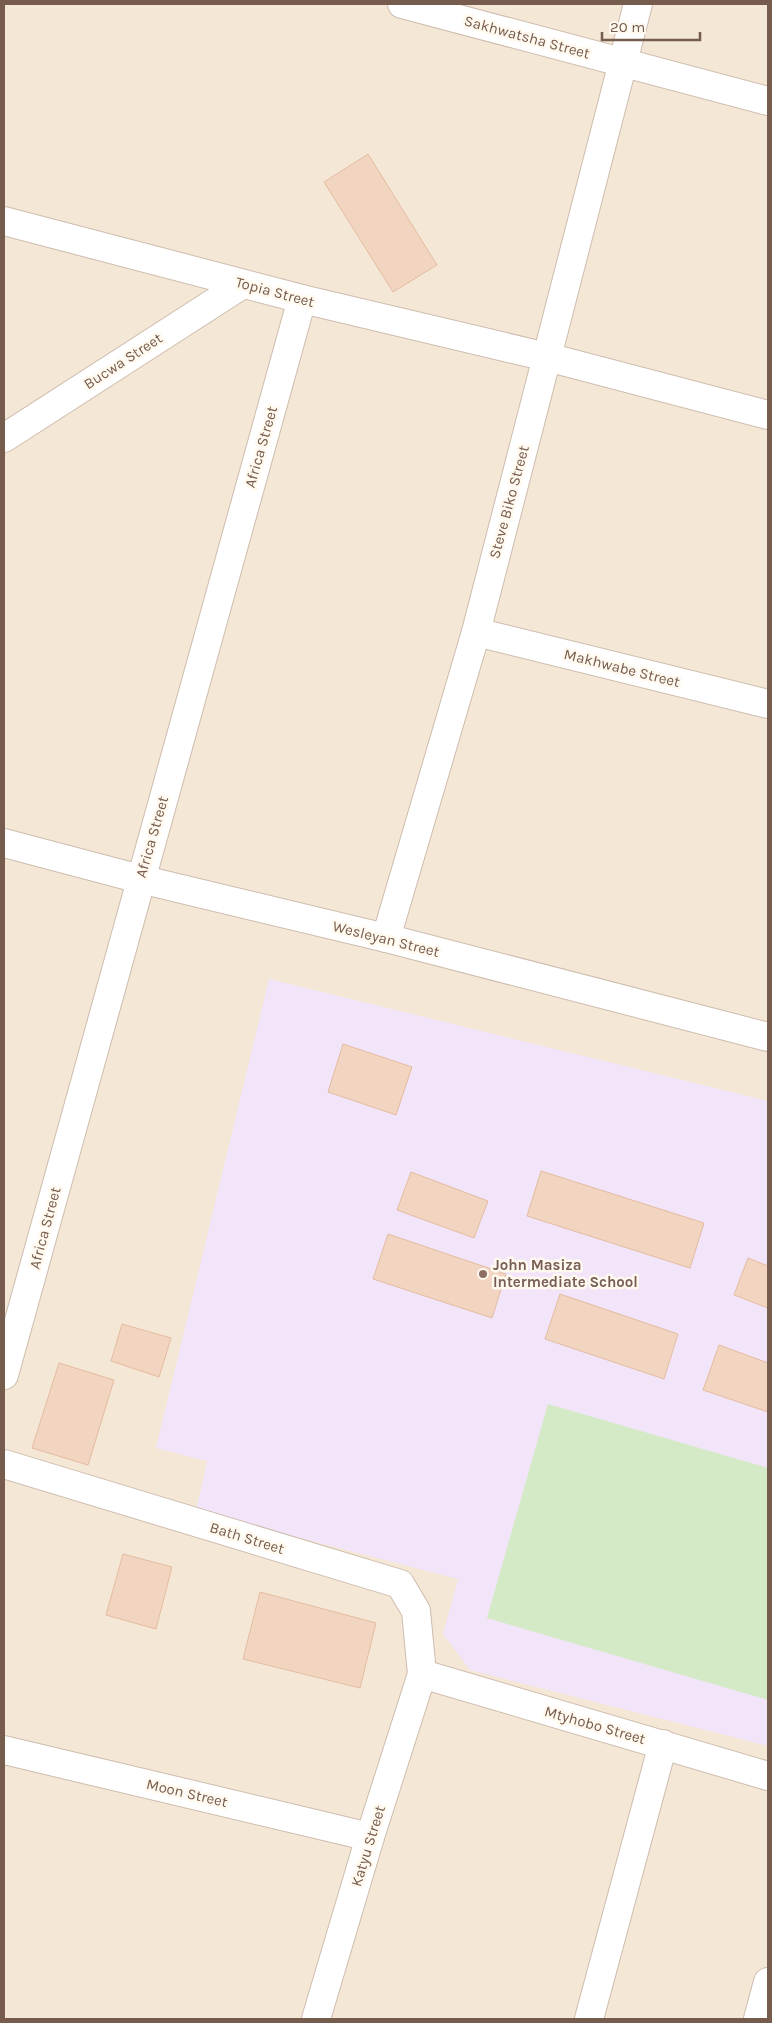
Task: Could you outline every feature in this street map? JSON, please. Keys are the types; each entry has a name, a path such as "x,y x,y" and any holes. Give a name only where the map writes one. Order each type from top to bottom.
{"street":[{"name":"Sakhwatsha Street","path":"402,4 768,101"},
{"name":"Steve Biko Street","path":"386,938 476,632 638,4"},
{"name":"Topia Street","path":"4,221 302,299 547,357"},
{"name":"Bucwa Street","path":"4,438 243,284"},
{"name":"Africa Street","path":"4,1375 302,299"},
{"path":"547,357 768,415"},
{"name":"Makhwabe Street","path":"476,632 768,704"},
{"name":"Wesleyan Street","path":"4,843 140,879 386,938 768,1037"},
{"name":"Bath Street","path":"4,1464 400,1584 416,1611 422,1674"},
{"name":"Mtyhobo Street","path":"422,1674 768,1776"},
{"name":"Katyu Street","path":"316,2019 370,1837 422,1674"},
{"path":"589,2019 663,1744"},
{"name":"Moon Street","path":"4,1750 370,1837"},
{"path":"758,2019 768,1982"}],"shaded area":[{"path":"4,4 768,4 768,2019 4,2019"},
{"name":"John Masiza Intermediate School","path":"269,979 768,1101 768,1746 470,1670 443,1634 458,1579 196,1511 207,1461 156,1448"}],"green space":[{"path":"548,1404 768,1468 768,1700 487,1618"}],"building":[{"path":"368,154 437,265 393,292 324,182"},
{"path":"343,1044 412,1067 396,1115 328,1092"},
{"path":"541,1171 704,1223 690,1268 527,1216"},
{"path":"411,1172 488,1201 474,1238 397,1210"},
{"path":"388,1234 506,1274 492,1318 373,1279"},
{"path":"748,1258 768,1266 768,1308 734,1295"},
{"path":"560,1294 678,1334 664,1379 545,1339"},
{"path":"122,1324 171,1338 159,1377 111,1361"},
{"path":"719,1345 768,1363 768,1412 703,1390"},
{"path":"59,1363 114,1380 88,1465 32,1448"},
{"path":"123,1554 172,1567 156,1629 106,1615"},
{"path":"260,1592 376,1623 360,1688 243,1659"}],"place":[{"name":"John Masiza Intermediate School","path":"483,1274"}]}
